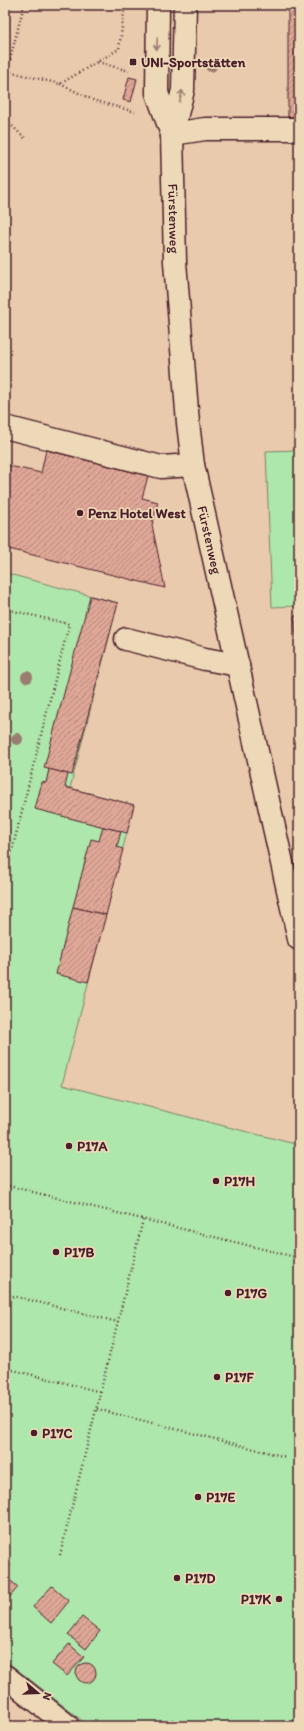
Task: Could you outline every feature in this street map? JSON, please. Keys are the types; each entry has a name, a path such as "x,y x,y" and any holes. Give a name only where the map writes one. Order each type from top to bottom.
{"street":[{"name":"Fürstenweg","path":"158,5 157,93 172,134"},
{"name":"Fürstenweg","path":"185,5 183,90 172,134 175,262 188,423 193,465 299,939"},
{"path":"172,134 205,129 299,130"},
{"path":"5,427 161,467 193,465"},
{"path":"126,639 204,659 238,665"},
{"path":"5,1676 68,1726"}],"path":[{"path":"5,79 24,5"},
{"path":"60,84 118,49 125,5"},
{"path":"97,62 130,72"},
{"path":"7,71 60,84 93,100 139,114"},
{"path":"5,108 9,123 26,139"},
{"path":"5,609 69,624 5,878"},
{"path":"5,1185 299,1258"},
{"path":"60,1555 143,1220"},
{"path":"5,1294 118,1322"},
{"path":"5,1368 101,1392"},
{"path":"97,1409 286,1457"}],"green space":[{"path":"299,450 299,606 272,607 266,451"},
{"path":"5,573 118,603 70,788 134,805 62,1085 299,1145 299,1726 89,1726 5,1660"}],"building":[{"path":"288,5 299,5 299,117 288,117"},
{"path":"129,77 137,79 131,102 123,100"},
{"name":"Penz Hotel West","path":"46,450 148,476 142,498 158,502 152,525 165,588 5,548 5,465 41,473"},
{"path":"90,596 118,603 72,775 44,768"},
{"path":"294,616 299,616 299,665"},
{"path":"49,769 68,774 65,787 134,805 127,833 35,809 42,782 46,783"},
{"path":"103,827 121,831 117,847 123,849 106,915 73,907 91,839 99,841"},
{"path":"73,907 106,915 88,982 56,974"},
{"path":"5,1561 11,1565 5,1572"},
{"path":"6,1577 18,1587 8,1599 5,1596"},
{"path":"52,1586 69,1601 51,1623 33,1607"},
{"path":"82,1617 100,1631 86,1649 68,1635"},
{"path":"69,1644 84,1657 67,1676 52,1664"},
{"path":"86,1663 93,1666 96,1673 93,1680 86,1683 79,1680 76,1673 79,1666"},
{"path":"172,1719 180,1726 166,1726"}],"place":[{"name":"UNI-Sportstätten","path":"133,62"},
{"name":"Penz Hotel West","path":"80,513"},
{"name":"P17A","path":"69,1146"},
{"name":"P17H","path":"216,1181"},
{"name":"P17B","path":"56,1252"},
{"name":"P17G","path":"228,1293"},
{"name":"P17F","path":"217,1377"},
{"name":"P17C","path":"34,1433"},
{"name":"P17E","path":"198,1497"},
{"name":"P17D","path":"177,1578"},
{"name":"P17K","path":"279,1599"}]}
